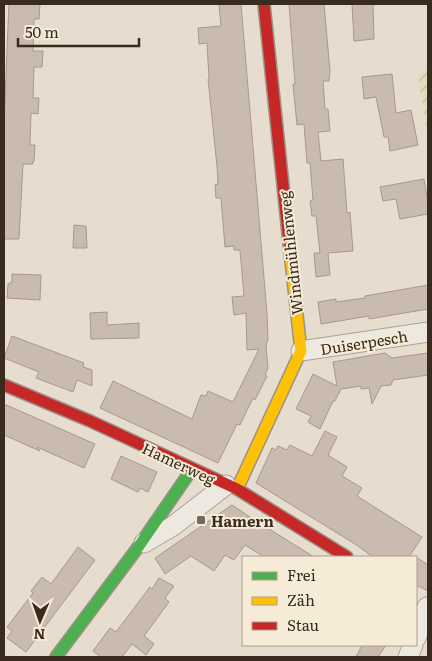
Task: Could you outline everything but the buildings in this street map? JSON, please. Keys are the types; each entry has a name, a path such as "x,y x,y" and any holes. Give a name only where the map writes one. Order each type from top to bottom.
{"street":[{"name":"Windmühlenweg","path":"264,4 301,351"},
{"name":"Duiserpesch","path":"301,351 428,332"},
{"path":"139,546 232,487 301,351"},
{"name":"Hamerweg","path":"4,385 90,421 232,487 345,556"},
{"path":"56,657 139,546 192,469"},
{"path":"417,634 424,605"}],"shaded area":[{"path":"428,70 428,137 417,72"}],"traffic: fast":[{"path":"56,657 139,546 192,469"}],"traffic: slow":[{"path":"237,489 301,351 289,243"}],"traffic: jam":[{"path":"264,4 289,243"},
{"path":"4,385 90,421 237,489 345,556"}],"place":[{"name":"Hamern","path":"201,520"}]}
